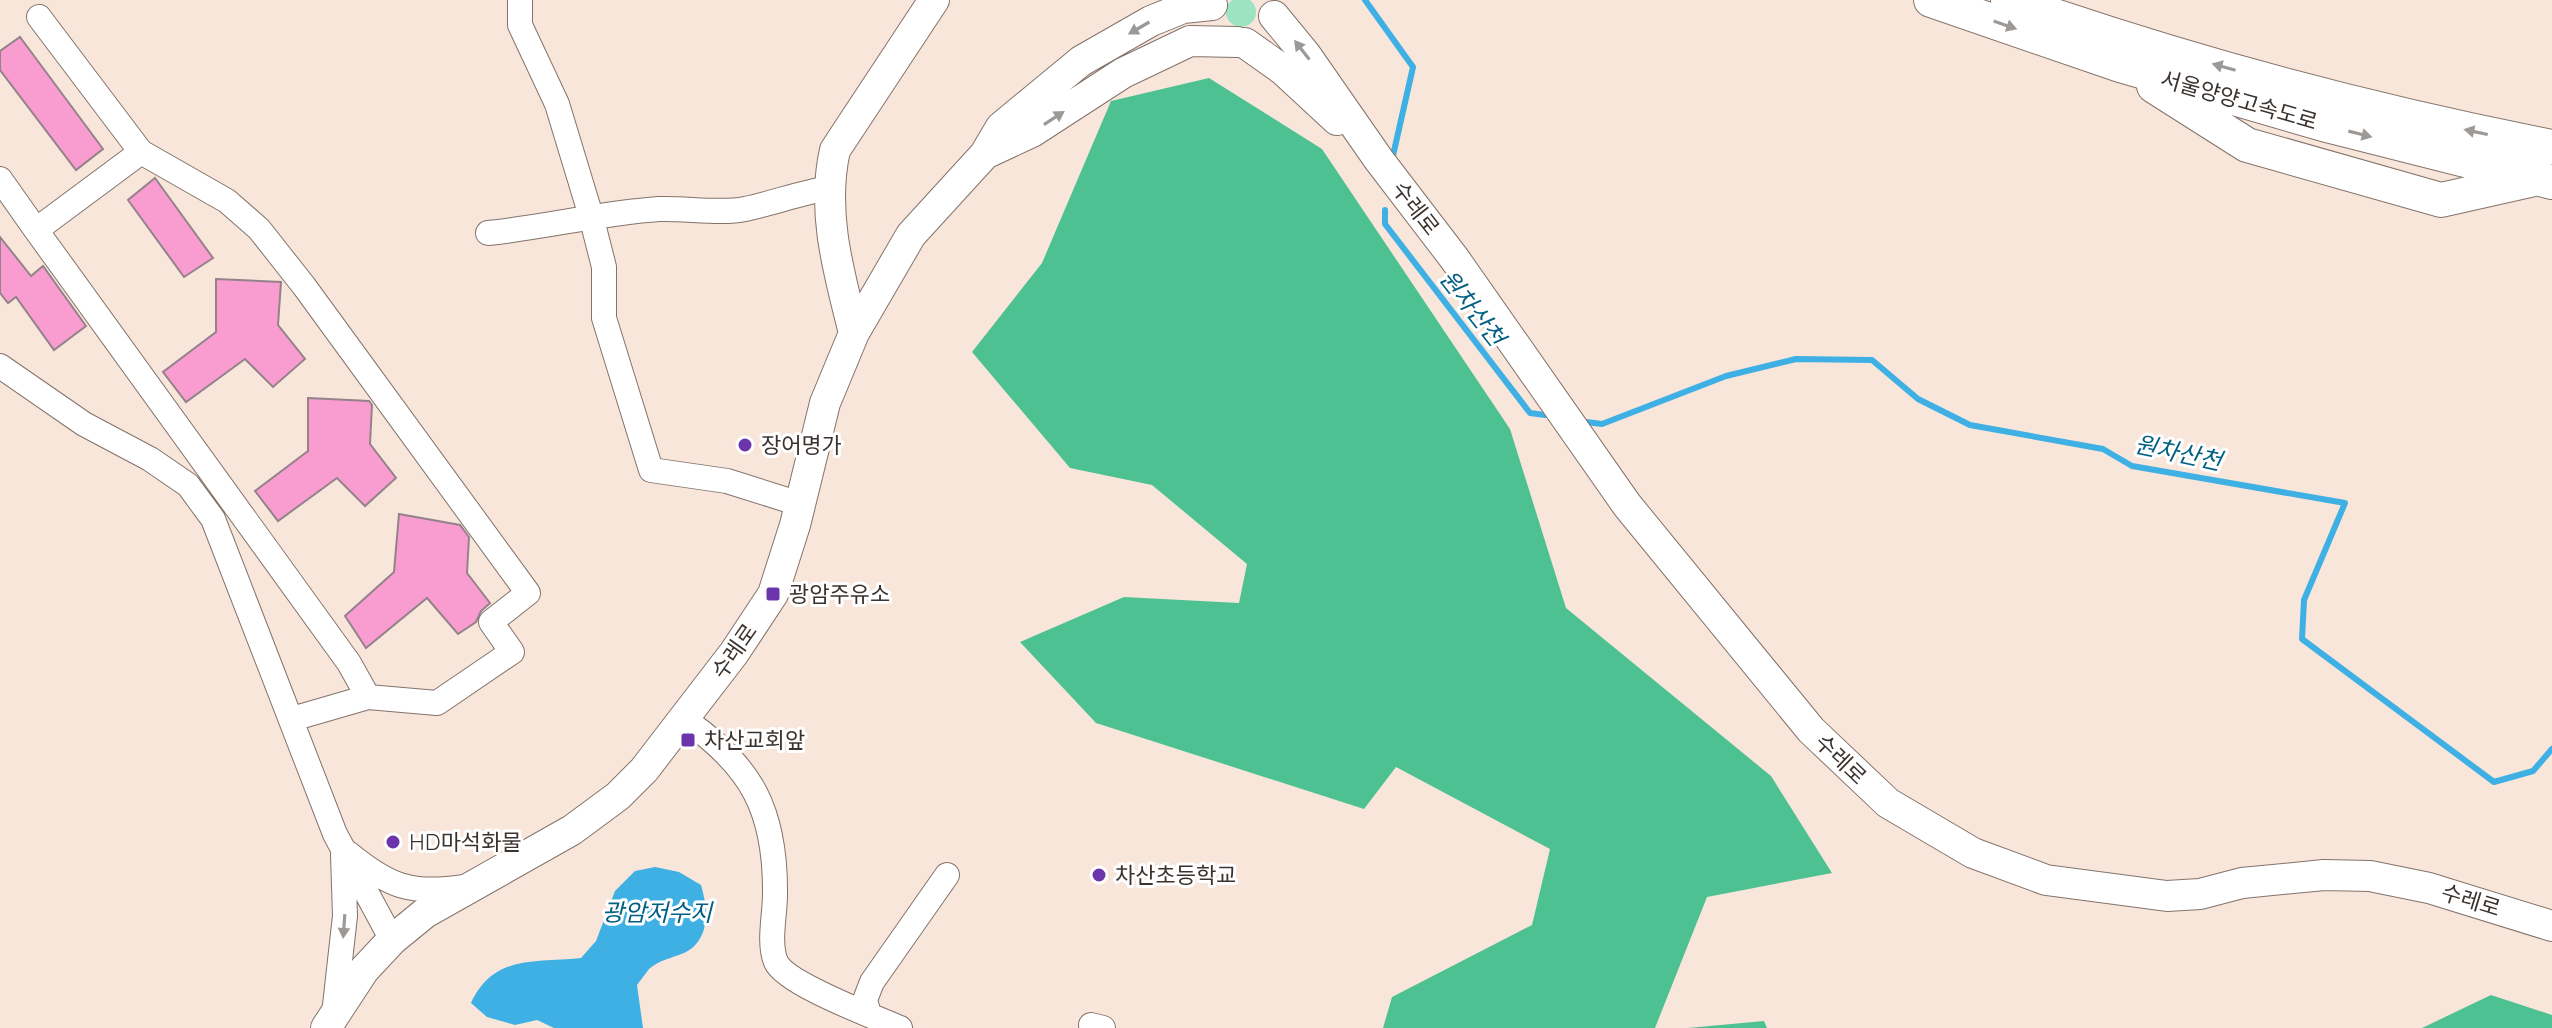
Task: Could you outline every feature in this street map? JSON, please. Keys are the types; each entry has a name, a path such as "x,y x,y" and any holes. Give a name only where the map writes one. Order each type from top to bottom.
{"highway":[{"name":"서울양양고속도로","path":"1931,0 2120,65 2323,124 2544,180"},
{"name":"서울양양고속도로","path":"2008,0 2095,30 2358,105 2552,147"}],"main road":[{"path":"854,333 841,282 828,205 835,150 934,0"},
{"path":"1214,2 1212,17 1217,29 1226,38 1241,42 1264,34 1273,8"},
{"name":"수레로","path":"330,1021 364,970 392,940 425,913 572,830 618,796 644,770 734,653 773,594 800,504 825,403 854,333 911,235 985,154 1001,127 1081,61 1151,21 1183,8 1214,2"},
{"name":"수레로","path":"1273,8 1635,516 1811,730 1888,803 1973,853 2046,880 2167,896 2200,894 2242,883 2324,875 2370,876 2429,888 2552,926"},
{"name":"수레로","path":"985,154 1032,132 1123,73 1190,41 1241,42 1283,70 1379,160"}],"street":[{"path":"520,0 520,25 557,104 591,216 604,267 604,318 651,470 727,481 800,504"},
{"path":"39,17 141,152 227,201 259,229 528,593 491,622 512,652 437,703 368,697 292,719"},
{"path":"36,230 141,152"},
{"path":"0,179 349,663 368,697"},
{"path":"488,233 541,228 591,216 660,209 742,210 790,195 829,188"},
{"path":"0,366 84,424 150,459 188,485 213,519 343,848 392,940"},
{"path":"684,719 722,748 750,779 764,814 773,851 776,963 795,981 900,1028"},
{"path":"343,848 370,871 398,886 436,891 472,885"},
{"path":"330,1021 345,916 343,848"},
{"path":"869,1014 865,1000 872,982 947,875"}],"green space":[{"path":"1241,-3 1252,1 1256,12 1252,23 1241,27 1230,23 1226,12 1230,1"},
{"path":"1209,78 1322,149 1510,429 1566,608 1771,776 1832,873 1707,897 1655,1028 1383,1028 1392,997 1532,925 1550,849 1396,767 1364,809 1096,723 1020,642 1124,597 1239,603 1247,564 1152,485 1070,468 972,352 1042,263 1111,101"},
{"path":"2491,995 2552,1015 2552,1028 2422,1028"},
{"path":"1764,1021 1767,1028 1688,1028"}],"water":[{"name":"광암저수지","path":"655,867 679,872 701,885 706,913 703,932 693,947 653,966 637,985 643,1028 554,1028 537,1020 515,1025 487,1017 471,1003 480,987 504,969 517,964 581,958 596,941 615,891 635,871"}],"building":[{"path":"20,37 103,149 76,170 0,70 0,51"},
{"path":"155,178 213,258 184,277 128,200"},
{"path":"0,237 31,276 43,266 86,326 54,350 16,297 8,303 0,293"},
{"path":"216,279 281,282 278,325 305,359 273,387 245,359 186,402 163,372 216,332"},
{"path":"308,398 369,401 372,405 370,444 396,478 365,506 337,478 278,521 255,491 308,451"},
{"path":"399,514 460,525 469,537 467,573 490,603 481,611 476,622 458,634 427,598 366,648 345,616 394,572"}],"waterway":[{"name":"원차산천","path":"1365,0 1413,67 1392,160"},
{"name":"원차산천","path":"1385,210 1385,224 1530,413 1545,415"},
{"name":"원차산천","path":"1586,422 1602,424 1726,376 1796,359 1872,360 1918,399 1970,425 2103,449 2132,466 2345,503 2304,600 2302,639 2494,782 2533,771 2552,749"}],"place":[{"name":"장어명가","path":"745,445"},
{"name":"광암주유소","path":"773,594"},
{"name":"차산교회앞","path":"688,740"},
{"name":"HD마석화물","path":"393,842"},
{"name":"차산초등학교","path":"1099,875"}]}
